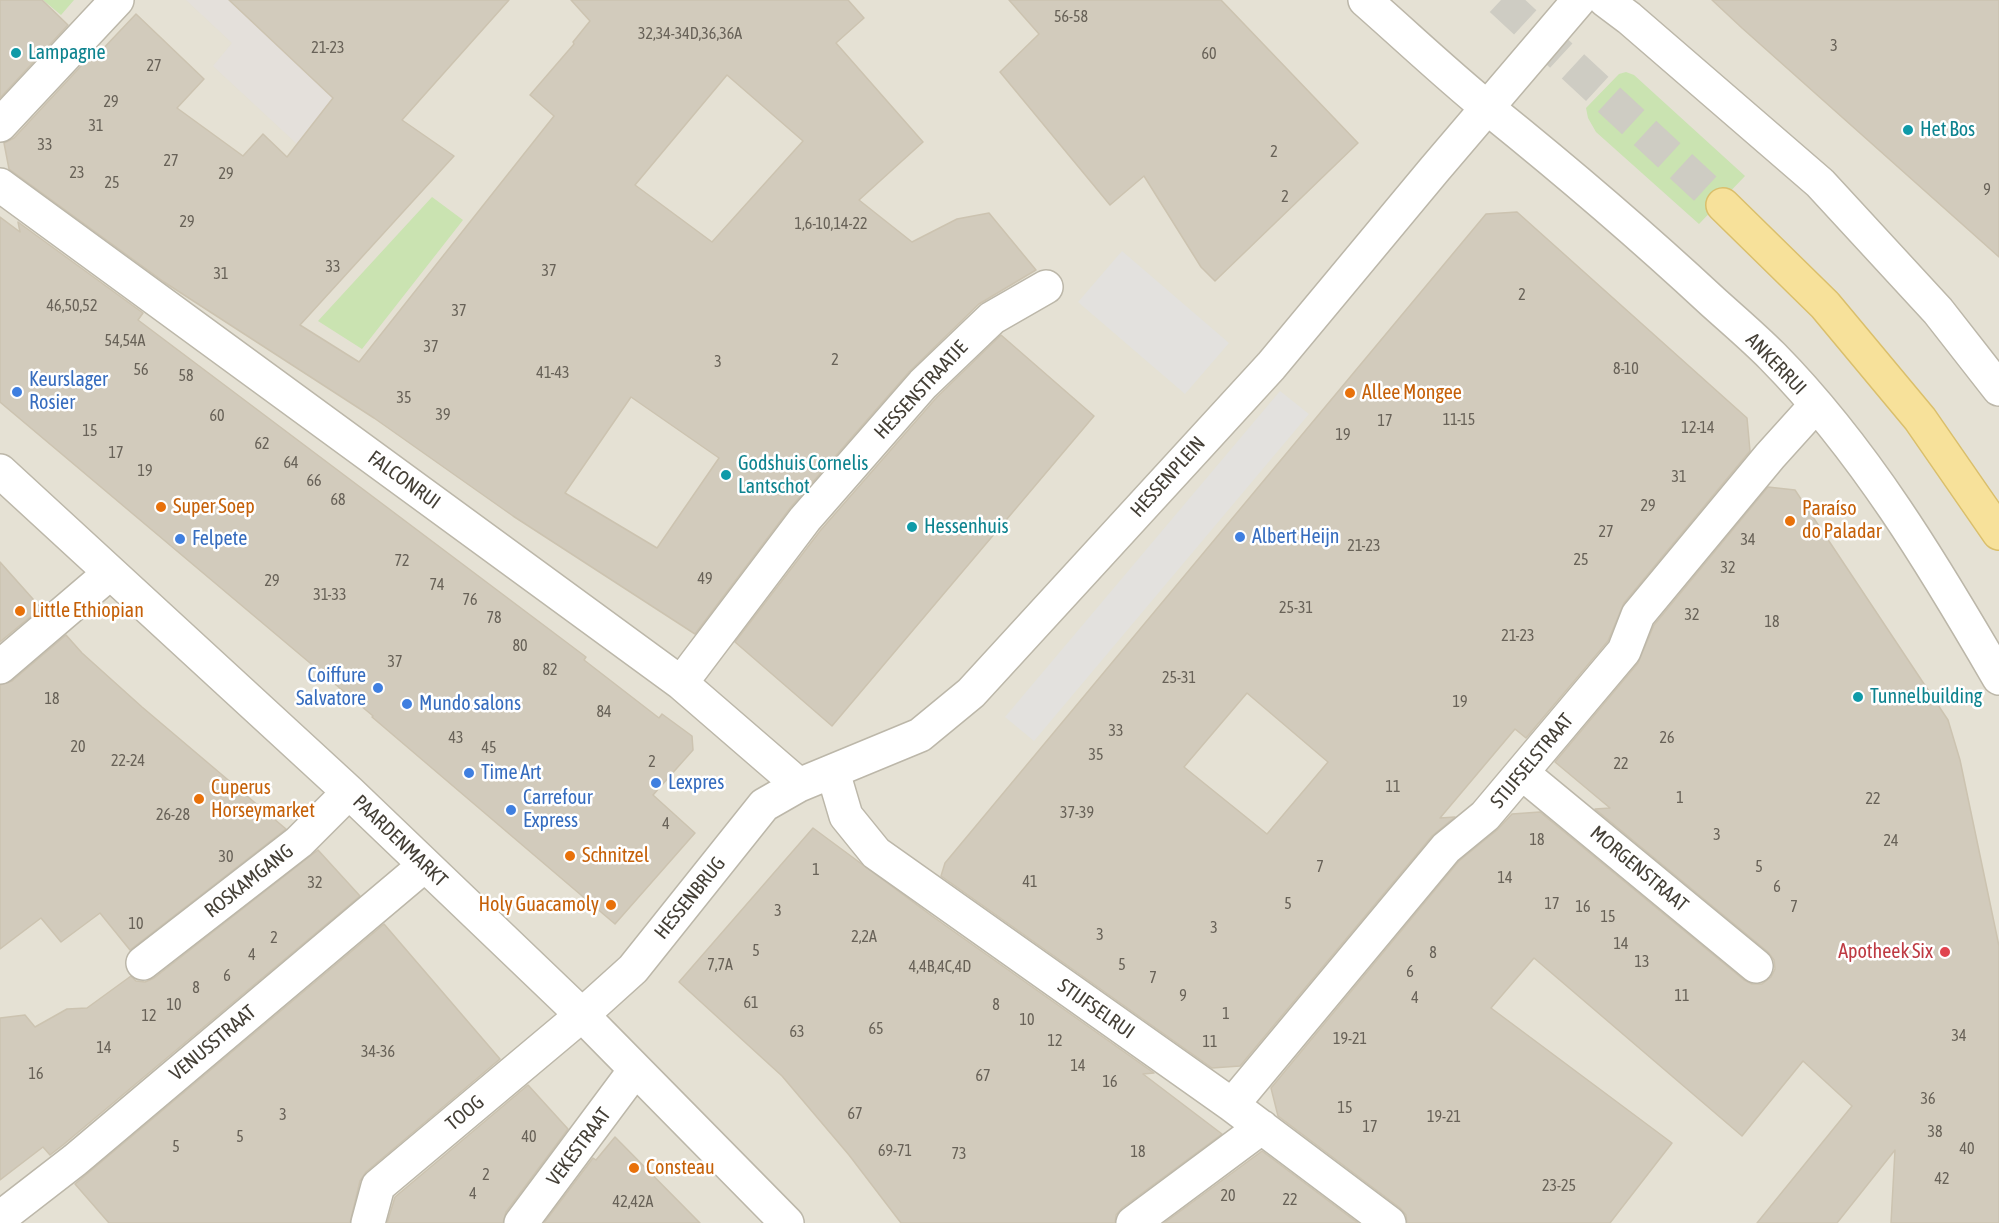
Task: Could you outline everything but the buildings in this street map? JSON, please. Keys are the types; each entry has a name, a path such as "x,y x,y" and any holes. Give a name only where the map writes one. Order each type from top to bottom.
{"main road":[{"path":"1723,205 1825,305 1920,419 1999,533"}],"street":[{"path":"0,125 117,0"},
{"name":"ANKERRUI","path":"1365,0 1487,107 1662,254 1772,357 1816,405 1880,486 1951,595 1999,678"},
{"name":"HESSENPLEIN","path":"799,785 920,735 971,693 1271,366 1579,0"},
{"path":"1605,0 1629,18 1820,183 1938,311 1999,389"},
{"name":"FALCONRUI","path":"0,185 681,683 799,785"},
{"name":"HESSENSTRAATJE","path":"681,683 805,519 923,384 992,318 1046,287"},
{"name":"STIJFSELSTRAAT","path":"1232,1105 1446,848 1485,816 1624,651 1638,615 1770,456 1816,405"},
{"name":"PAARDENMARKT","path":"0,471 349,792 582,1015 788,1223"},
{"path":"0,667 110,573"},
{"name":"STIJFSELRUI","path":"833,772 846,816 876,853 1232,1105 1389,1223"},
{"name":"MORGENSTRAAT","path":"1522,773 1756,966"},
{"name":"HESSENBRUG","path":"582,1015 633,969 764,805 799,785"},
{"name":"ROSKAMGANG","path":"143,963 299,842 349,792"},
{"name":"VENUSSTRAAT","path":"0,1218 75,1160 425,865"},
{"name":"TOOG","path":"368,1223 378,1186 582,1015"},
{"name":"VEKESTRAAT","path":"521,1223 635,1070"},
{"path":"1133,1223 1262,1127"}],"shaded area":[{"path":"0,0 1999,0 1999,1223 0,1223"},
{"path":"186,0 229,0 333,98 297,144 213,66 232,43"},
{"path":"1122,251 1229,343 1185,394 1078,302"},
{"path":"1280,391 1309,414 1034,741 1005,717"}],"green space":[{"path":"43,0 74,0 61,15"},
{"path":"1626,72 1634,75 1745,176 1699,224 1596,132 1588,118 1586,108 1619,74"},
{"path":"432,197 463,220 362,349 318,321"}],"tunnel":[{"path":"1501,0 1723,205"}],"place":[{"name":"Lampagne","path":"16,53"},
{"name":"Het Bos","path":"1908,130"},
{"name":"Keurslager Rosier","path":"17,392"},
{"name":"Allee Mongee","path":"1350,393"},
{"name":"Godshuis Cornelis Lantschot","path":"726,475"},
{"name":"Super Soep","path":"161,507"},
{"name":"Paraíso do Paladar","path":"1790,521"},
{"name":"Hessenhuis","path":"912,527"},
{"name":"Albert Heijn","path":"1240,537"},
{"name":"Felpete","path":"180,539"},
{"name":"Little Ethiopian","path":"20,611"},
{"name":"Coiffure Salvatore","path":"378,688"},
{"name":"Tunnelbuilding","path":"1858,697"},
{"name":"Mundo salons","path":"407,704"},
{"name":"Time Art","path":"469,773"},
{"name":"Lexpres","path":"656,783"},
{"name":"Cuperus Horseymarket","path":"199,799"},
{"name":"Carrefour Express","path":"511,810"},
{"name":"Schnitzel","path":"570,856"},
{"name":"Holy Guacamoly","path":"611,905"},
{"name":"Apotheek Six","path":"1945,952"},
{"name":"Consteau","path":"634,1168"}]}
